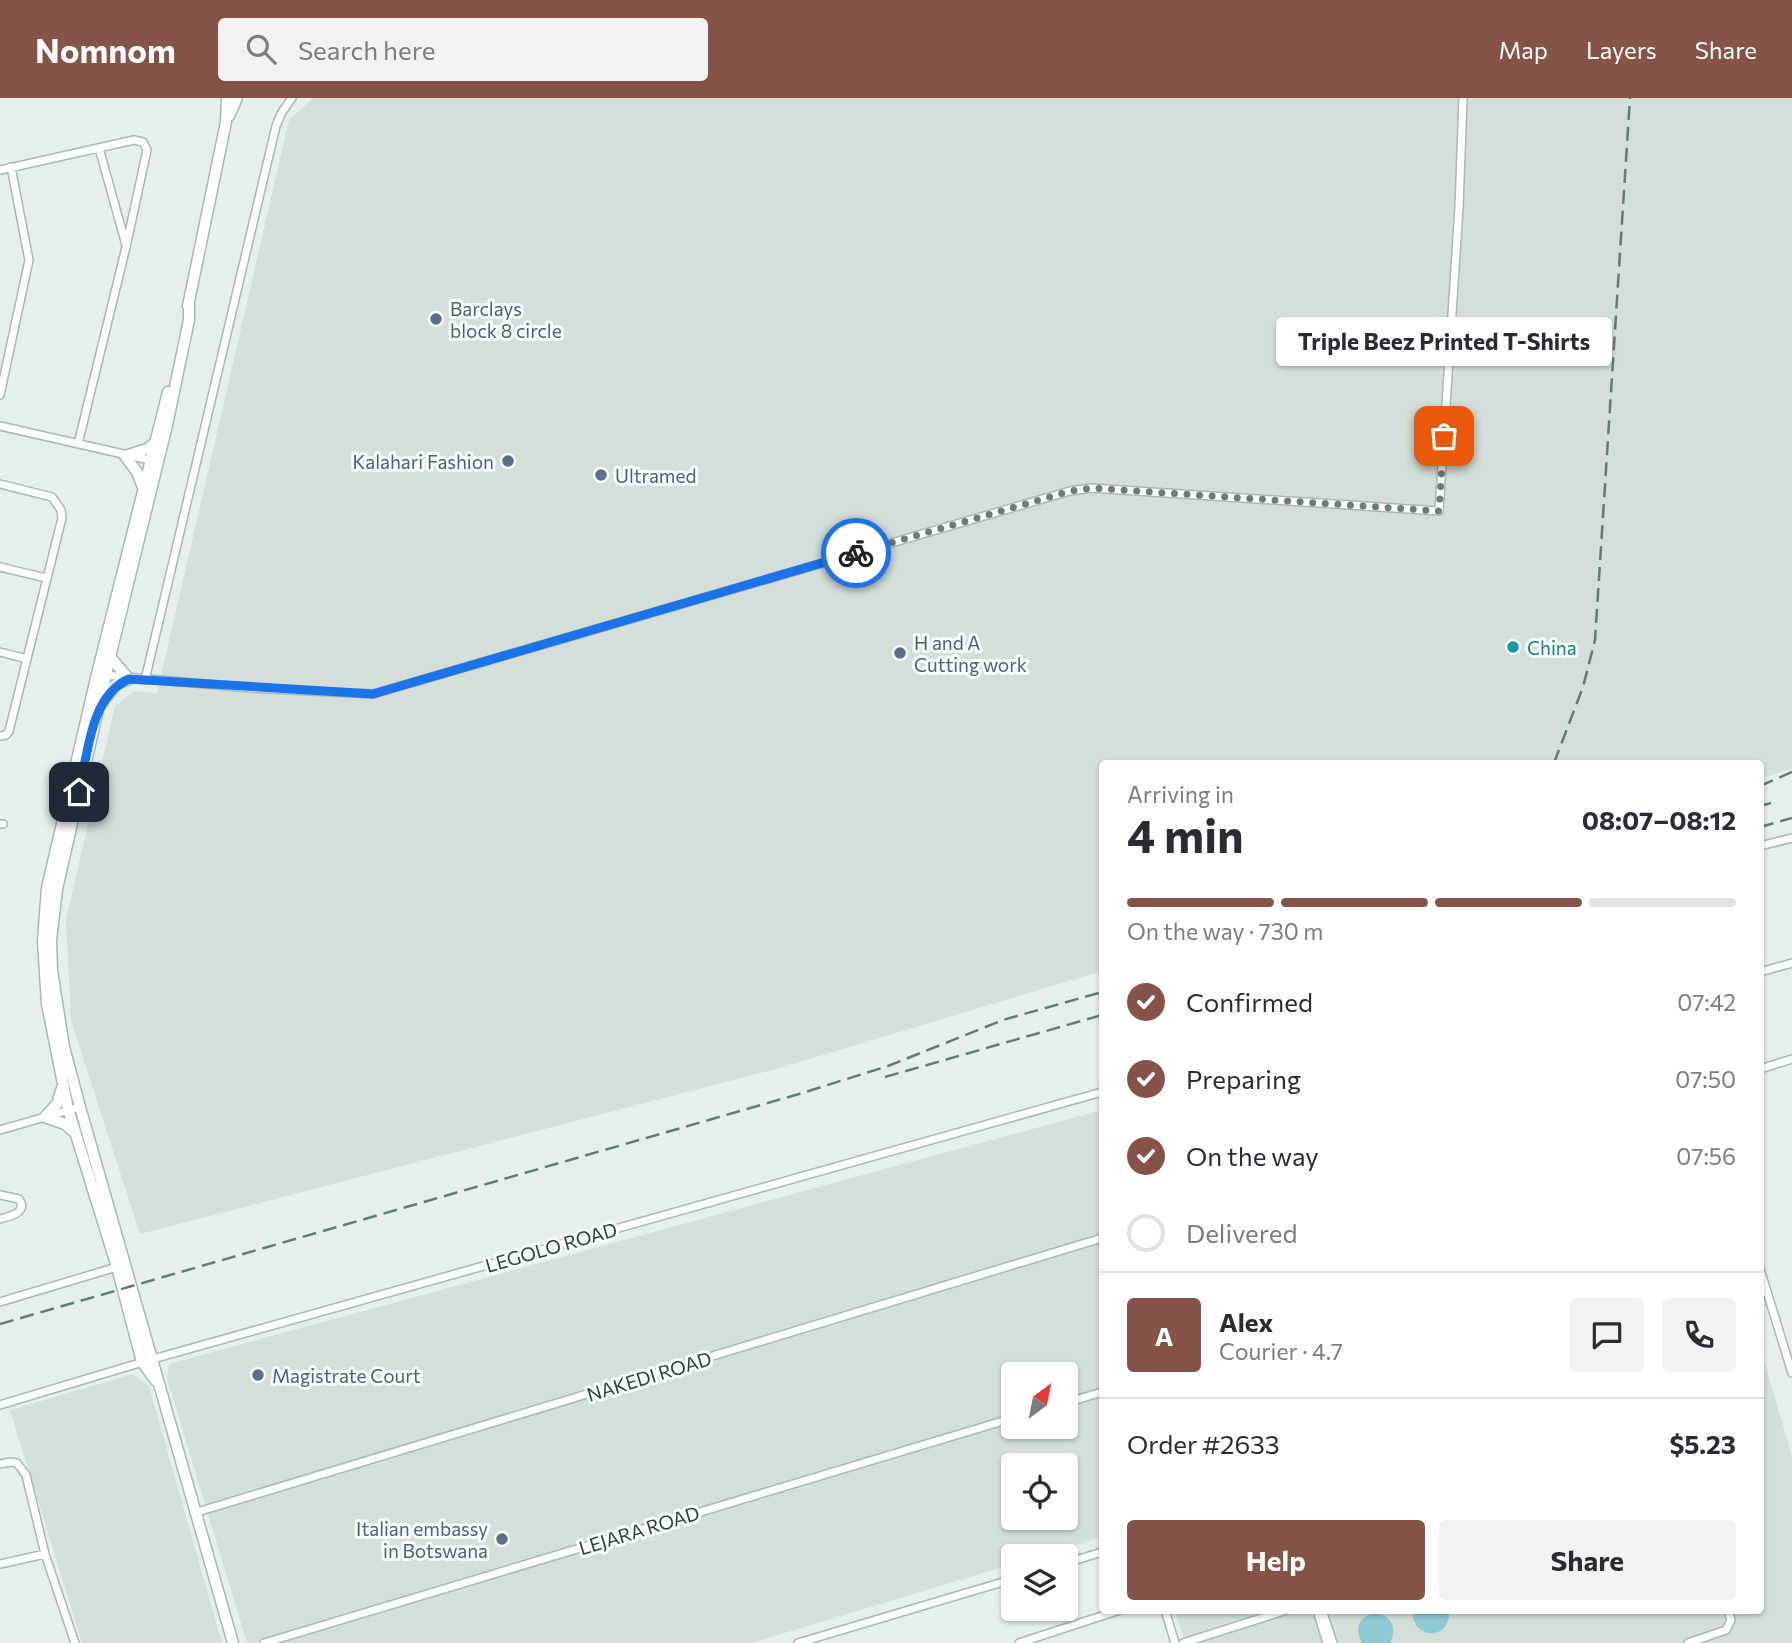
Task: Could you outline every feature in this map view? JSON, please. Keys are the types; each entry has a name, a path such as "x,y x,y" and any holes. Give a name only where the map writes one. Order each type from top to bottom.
{"main road":[{"path":"227,98 226,122 189,302 155,443 154,461 144,491 52,888 43,941 44,977 51,1031 68,1109 156,1381 233,1643"},
{"path":"226,122 237,98"},
{"path":"148,1360 64,1047 52,971 52,888 98,709 102,675 110,657 189,320 189,302"},
{"path":"144,491 137,472 125,456 147,449 155,443"},
{"path":"98,709 110,691 129,679 110,657"},
{"path":"63,1084 57,1104 45,1117 65,1124 75,1133"}],"street":[{"path":"145,680 271,143 282,112 292,98"},
{"path":"102,675 360,695 385,692 915,535 1070,491 1091,488 1439,511 1459,208 1463,98"},
{"path":"0,170 134,140 143,142 147,150 78,444"},
{"path":"99,148 126,247"},
{"path":"0,395 29,260 11,167"},
{"path":"0,426 154,461"},
{"path":"0,484 52,496 58,502 62,518 9,731 0,736"},
{"path":"0,567 46,578"},
{"path":"0,652 27,659"},
{"path":"1764,845 1792,838"},
{"path":"1764,971 1792,963"},
{"path":"1764,1068 1792,1059"},
{"name":"LEGOLO ROAD","path":"0,1405 148,1360 1099,1093"},
{"path":"0,1130 80,1107"},
{"path":"0,1195 19,1199 22,1208 18,1213 0,1219"},
{"name":"NAKEDI ROAD","path":"194,1513 1099,1239"},
{"path":"0,1302 117,1267"},
{"path":"1764,1282 1792,1373"},
{"path":"1078,1399 1099,1393"},
{"name":"LEJARA ROAD","path":"264,1643 1001,1422"},
{"path":"0,1464 10,1462 22,1467 26,1475 45,1553 75,1643"},
{"path":"0,1564 45,1553"},
{"path":"1078,1559 1099,1553"},
{"path":"798,1643 1001,1582"},
{"path":"1024,1642 1108,1614"},
{"path":"1166,1614 1175,1643"},
{"path":"1183,1643 1274,1614"},
{"path":"1318,1614 1327,1643"},
{"path":"1323,1614 1333,1643"},
{"path":"1688,1643 1726,1630 1731,1620 1729,1614"}],"shaded area":[{"path":"313,98 1792,98 1792,769 1764,777 1764,760 1099,760 1099,972 776,1069 140,1234 71,1021 66,920 115,706 134,691 157,693 289,120"},
{"path":"1099,1111 1099,1538 1078,1544 1001,1544 1001,1568 751,1643 247,1643 167,1378 169,1364"},
{"path":"1764,1360 1792,1456 1792,1643 1185,1643 1176,1614 1764,1614"},
{"path":"133,1374 149,1386 222,1643 82,1643 10,1410"}],"water":[{"path":"1381,1614 1392,1624 1390,1643 1362,1643 1358,1633 1359,1624 1370,1615"},
{"path":"1413,1614 1449,1614 1444,1627 1438,1632 1424,1632 1414,1620"}],"railway":[{"path":"1555,760 1583,687 1595,640 1630,98"},
{"path":"1764,784 1792,772"},
{"path":"1764,805 1771,803"},
{"path":"1764,826 1792,818"},
{"path":"0,1324 799,1094 888,1066 1003,1020 1099,993"},
{"path":"885,1077 1099,1016"}],"way so far":[{"path":"856,553 1070,491 1091,488 1439,511 1444,436"}],"place":[{"name":"Barclays block 8 circle","path":"436,319"},
{"name":"Triple Beez Printed T-Shirts","path":"1444,436"},
{"name":"Kalahari Fashion","path":"508,461"},
{"name":"Ultramed","path":"601,475"},
{"name":"China","path":"1513,647"},
{"name":"H and A Cutting work","path":"900,653"},
{"name":"Magistrate Court","path":"258,1375"},
{"name":"Italian embassy in Botswana","path":"502,1539"}],"route":[{"path":"79,792 98,709 116,685 129,679 373,694 856,553"}]}
